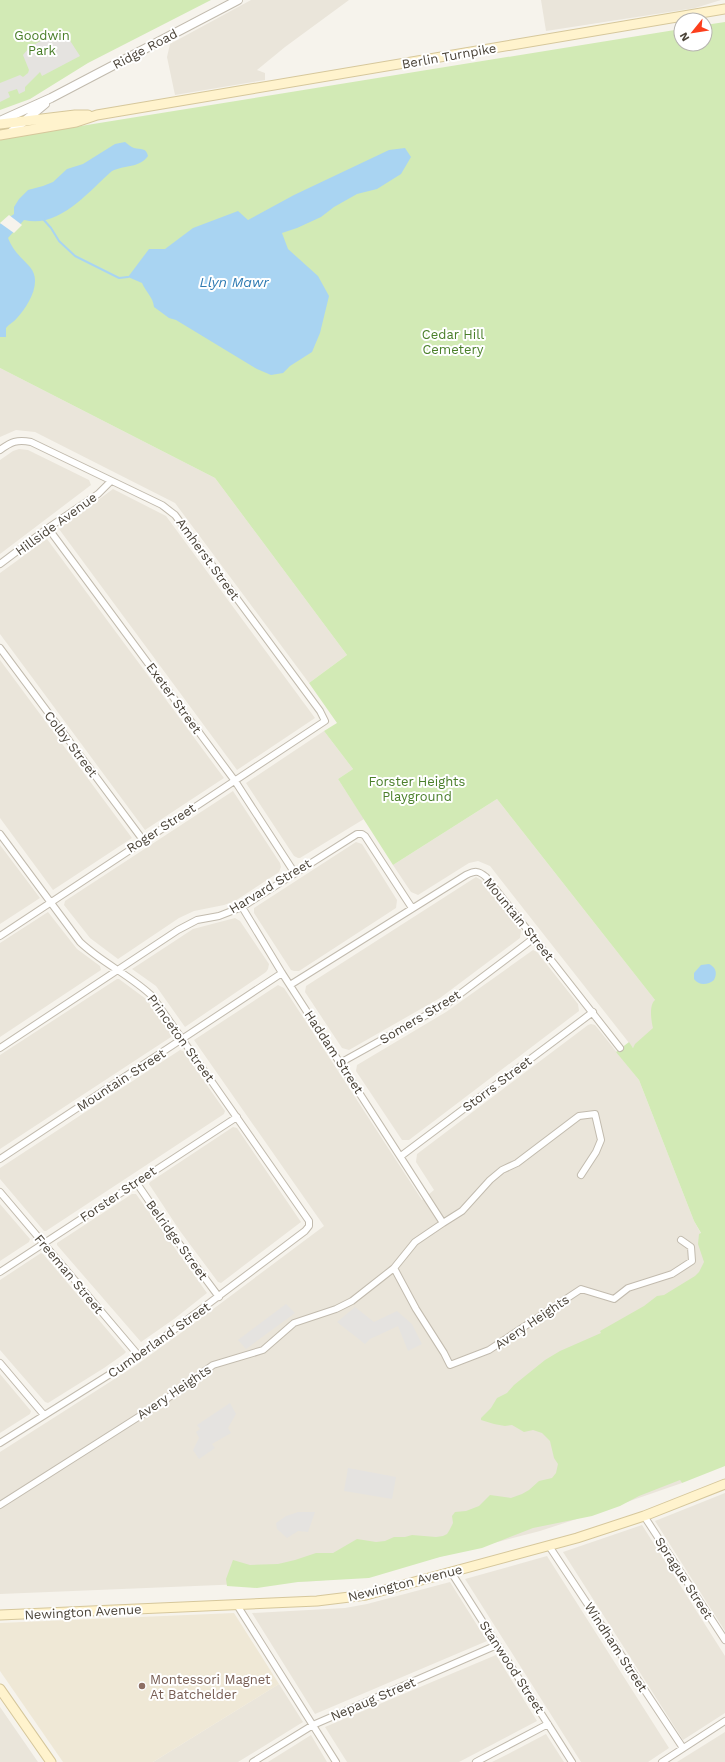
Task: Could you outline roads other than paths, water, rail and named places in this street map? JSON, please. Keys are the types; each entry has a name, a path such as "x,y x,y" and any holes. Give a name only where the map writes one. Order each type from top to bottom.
{"main road":[{"name":"Berlin Turnpike","path":"98,115 725,9"},
{"path":"0,123 75,115 98,115"},
{"path":"0,135 76,122 98,115"},
{"name":"Newington Avenue","path":"0,1616 237,1605 346,1598 374,1593 549,1546 644,1516 725,1484"},
{"path":"0,1689 51,1762"}],"street":[{"name":"Ridge Road","path":"0,123 51,98 238,0"},
{"name":"Ridge Road","path":"10,133 51,98"},
{"name":"Amherst Street","path":"0,450 10,443 21,440 30,442 162,506 175,515 320,711 324,718 324,723"},
{"name":"Hillside Avenue","path":"0,564 48,528 98,494 110,482"},
{"name":"Exeter Street","path":"48,528 234,781 294,872"},
{"name":"Colby Street","path":"0,648 143,840"},
{"name":"Roger Street","path":"0,936 143,840 324,723"},
{"name":"Princeton Street","path":"0,834 80,942 90,951 142,986 152,996 309,1221 309,1226"},
{"name":"Harvard Street","path":"0,1048 178,930 197,920 219,916 242,907 294,872 354,835 362,834 412,908"},
{"name":"Mountain Street","path":"290,985 412,908 475,871 480,872 486,877 620,1048"},
{"name":"Haddam Street","path":"242,907 282,973 428,1197 443,1223"},
{"name":"Somers Street","path":"340,1063 448,1003 534,938"},
{"name":"Mountain Street","path":"0,1159 282,973"},
{"name":"Storrs Street","path":"401,1156 593,1012"},
{"name":"Avery Heights","path":"0,1504 165,1400 214,1365 263,1350 294,1324 336,1309 352,1301 394,1268 415,1242 462,1211 490,1180 502,1170 517,1163 579,1116 595,1114 601,1140 596,1152 581,1175"},
{"name":"Forster Street","path":"0,1272 237,1117"},
{"name":"Belridge Street","path":"136,1182 166,1226 219,1297"},
{"name":"Freeman Street","path":"0,1192 139,1356"},
{"name":"Cumberland Street","path":"0,1443 139,1356 219,1297 305,1231 309,1226"},
{"name":"Avery Heights","path":"394,1268 416,1309 444,1353 450,1366 489,1350 581,1290 614,1299 628,1288 672,1274 692,1261 691,1247 682,1240"},
{"path":"0,1363 44,1415"},
{"name":"Sprague Street","path":"644,1516 725,1640"},
{"name":"Windham Street","path":"549,1546 683,1748"},
{"name":"Stanwood Street","path":"451,1572 572,1762"},
{"path":"237,1605 336,1762"},
{"name":"Nepaug Street","path":"253,1762 312,1725 497,1645"},
{"path":"662,1762 725,1721"},
{"path":"476,1762 548,1724"}],"water":[{"path":"125,142 133,148 145,150 148,156 141,163 112,171 83,198 61,214 49,219 37,221 24,220 8,238 15,250 34,273 35,280 32,294 26,307 6,328 6,337 0,337 0,224 14,214 14,207 19,199 28,190 53,182 67,169 83,164 115,144"},
{"name":"Llyn Mawr","path":"405,148 411,157 401,174 377,189 357,194 334,207 321,217 282,233 288,249 318,276 329,296 320,333 312,352 290,366 283,373 271,375 257,369 176,320 169,318 154,307 151,297 142,283 128,277 149,249 165,249 193,228 238,211 248,220 294,195 389,150"},
{"path":"709,964 715,970 716,975 714,980 706,984 698,983 694,979 694,973 701,965"}],"waterway":[{"path":"43,219 59,241 75,256 119,278 128,277"}],"place":[{"name":"Montessori Magnet At Batchelder","path":"142,1686"}],"park label":[{"name":"Goodwin Park","path":"42,42"},
{"name":"Cedar Hill Cemetery","path":"453,342"},
{"name":"Forster Heights Playground","path":"417,788"}]}
